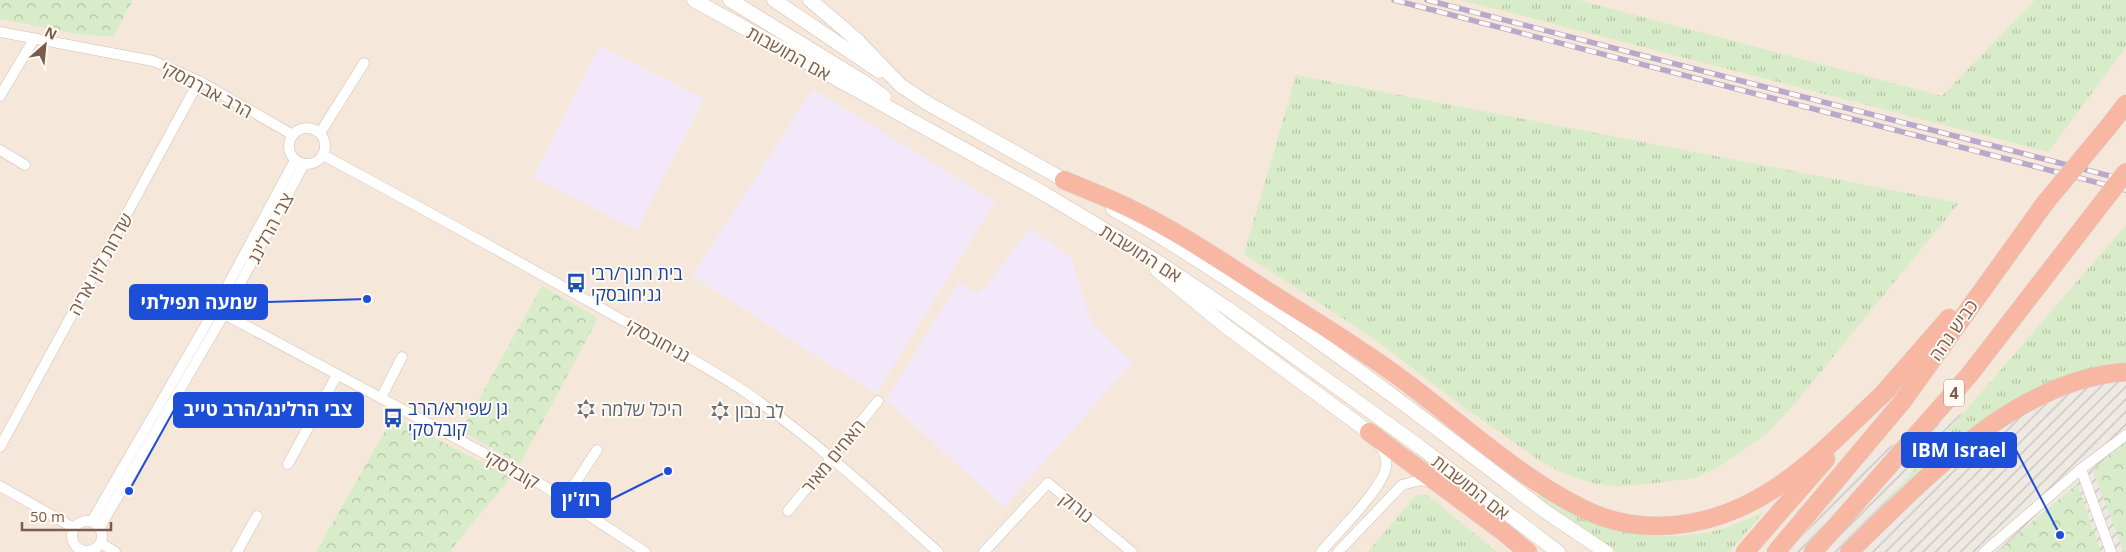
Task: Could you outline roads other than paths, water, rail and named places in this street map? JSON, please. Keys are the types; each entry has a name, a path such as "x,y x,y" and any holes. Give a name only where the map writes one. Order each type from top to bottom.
{"highway":[{"name":"כביש גהה","path":"1776,552 1902,402 2045,203 2126,104"},
{"name":"4","path":"1813,552 1970,374 2126,172"},
{"path":"1064,180 1132,210 1173,232 1326,328 1401,378 1543,486 1588,511 1615,521 1640,525 1667,526 1691,523 1740,509 1766,496 1794,476 1888,389"},
{"path":"1744,552 2016,242"},
{"path":"1849,552 1929,475 1988,427 2023,405 2065,386 2109,373 2126,372"},
{"path":"1369,432 1528,552"}],"main road":[{"name":"אם המושבות","path":"694,0 929,130 1124,242 1203,292 1420,447 1558,552"},
{"path":"730,0 862,81 929,130"},
{"path":"774,0 900,85"},
{"name":"אם המושבות","path":"810,0 857,40 900,85 927,103 1172,242 1357,370 1546,512 1606,552"},
{"path":"1124,242 1178,288 1369,432"}],"street":[{"name":"הרב אברמסקי","path":"0,32 153,61 199,81 293,135"},
{"path":"0,96 34,39"},
{"path":"320,133 364,63"},
{"name":"שדרות לוין אריה","path":"0,447 199,81"},
{"path":"309,128 320,133 325,144 323,155 315,162 300,162 292,156 289,145 293,135 302,129 309,128"},
{"path":"0,150 24,165"},
{"name":"גניחובסקי","path":"323,155 708,368 748,394 832,458 938,552"},
{"name":"צבי הרלינג","path":"96,524 219,312 300,162"},
{"name":"קובלסקי","path":"219,312 536,481 645,552"},
{"path":"381,398 402,357"},
{"path":"288,464 337,375"},
{"name":"האחים מאיר","path":"788,511 878,401"},
{"path":"1320,552 1384,476 1387,461 1384,452 1369,432"},
{"path":"1984,552 2081,469 2126,435"},
{"path":"564,500 597,450"},
{"path":"2081,469 2111,552"},
{"path":"1338,552 1402,485 1420,480 1448,490"},
{"name":"נורוק","path":"984,552 1048,483 1132,552"},
{"path":"0,486 74,528"},
{"path":"237,552 257,516"},
{"path":"79,522 96,524 103,535 101,543 94,550 85,551 73,548 72,536 74,528 79,522"},
{"path":"101,543 115,552"}],"railway":[{"path":"1394,0 2126,190"},
{"path":"1427,0 2126,180"}],"place":[{"name":"בית חנוך/רבי גניחובסקי","path":"576,283"},
{"name":"שמעה תפילתי","path":"367,299"},
{"name":"היכל שלמה","path":"586,409"},
{"name":"לב נבון","path":"720,411"},
{"name":"גן שפירא/הרב קובלסקי","path":"393,418"},
{"name":"רוז'ין","path":"668,471"},
{"name":"צבי הרלינג/הרב טייב","path":"129,491"},
{"name":"IBM Israel","path":"2060,535"}]}
